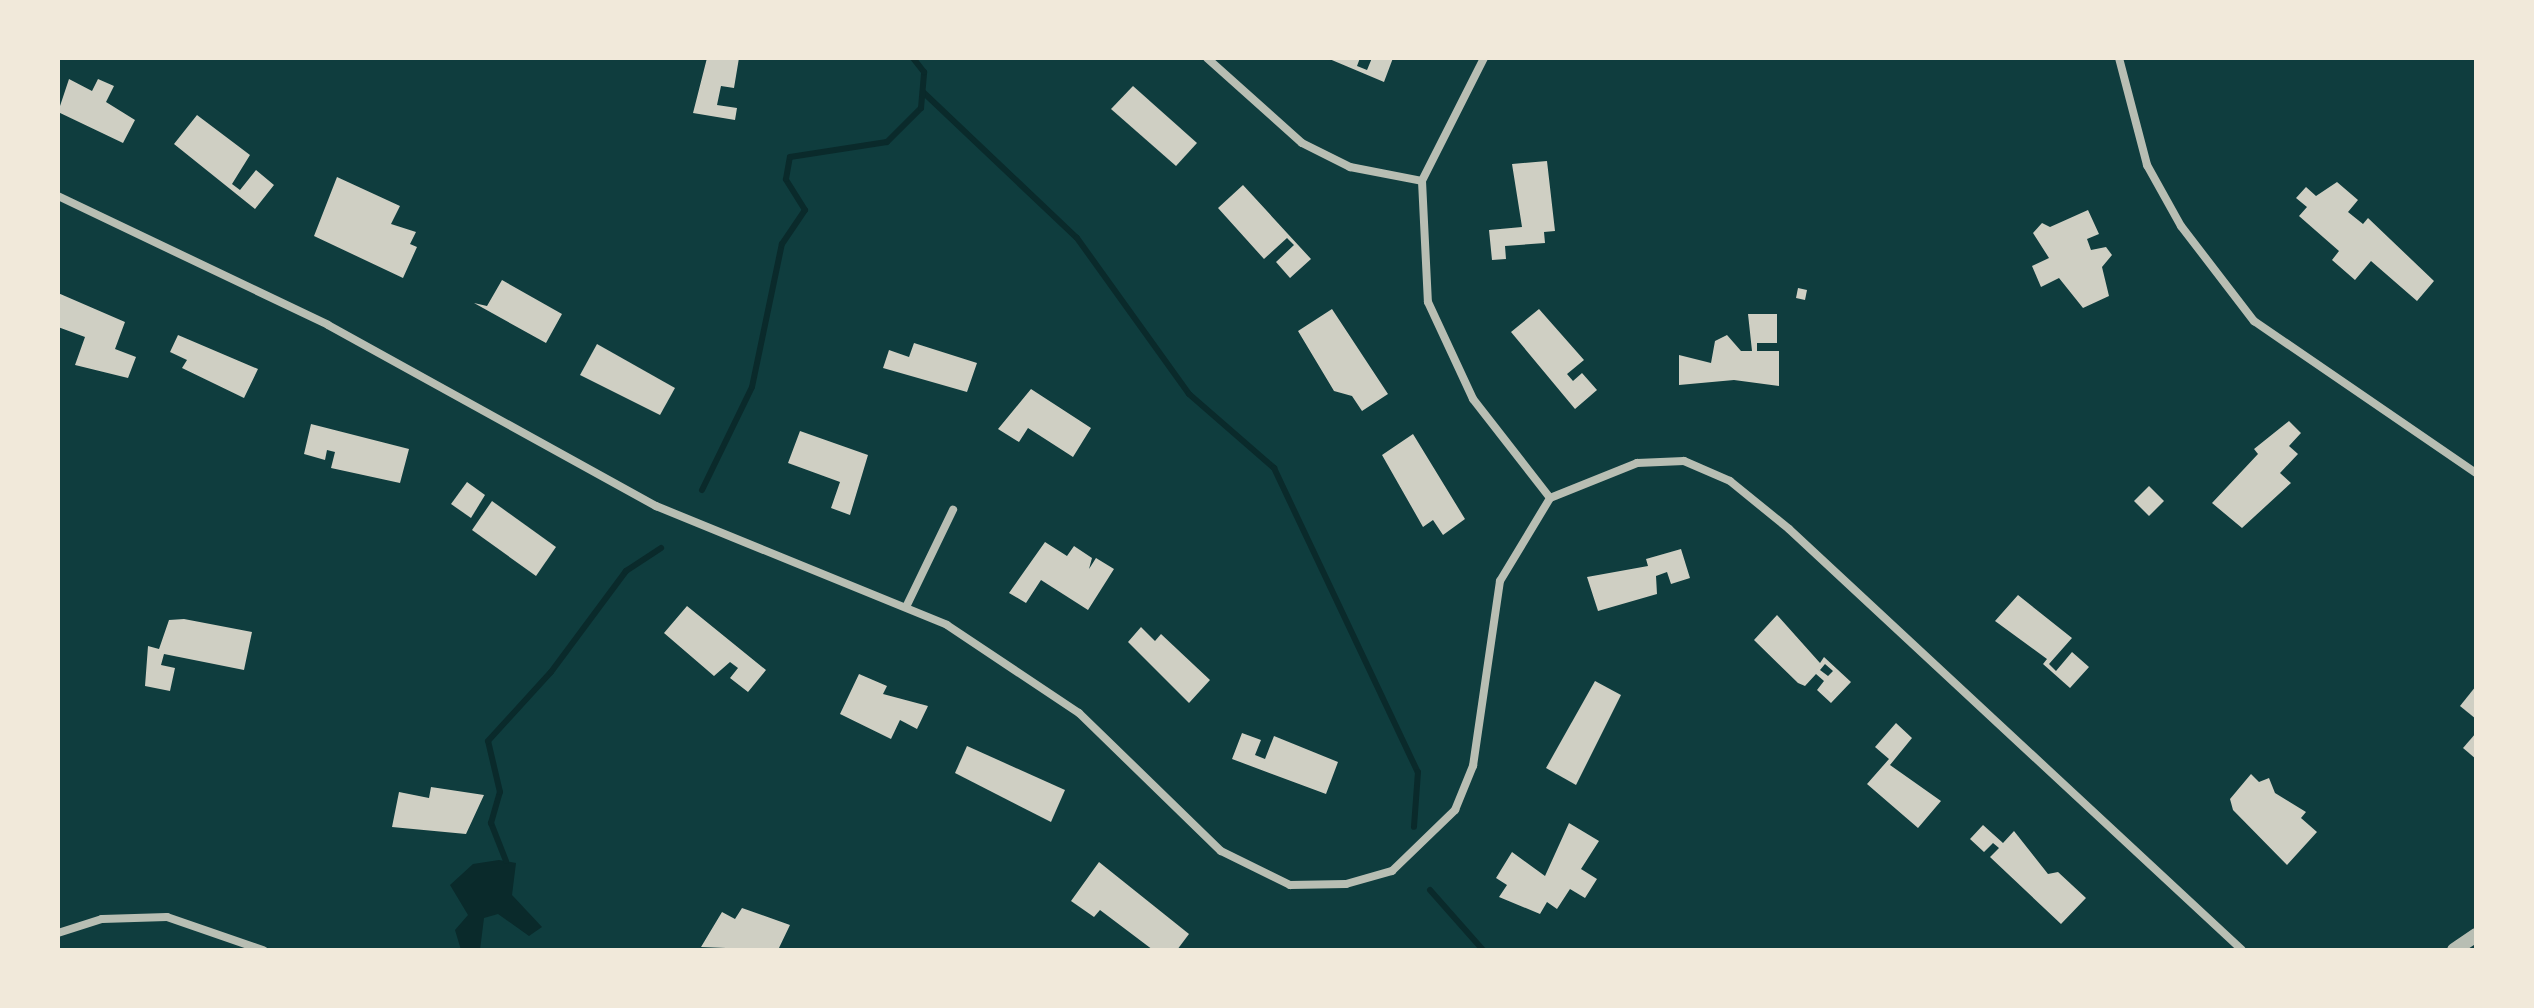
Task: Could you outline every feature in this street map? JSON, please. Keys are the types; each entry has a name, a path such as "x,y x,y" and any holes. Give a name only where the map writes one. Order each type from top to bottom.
{"street":[{"path":"1207,58 1302,143 1350,167 1422,181"},
{"path":"1484,58 1422,181 1428,302 1445,346 1473,399 1550,498"},
{"path":"2119,58 2147,165 2181,226 2254,321 2476,473"},
{"path":"58,196 328,325 656,506 907,605 1035,679 1246,867 1290,885 1346,884 1404,863 1455,810 1473,766 1500,581 1550,498 1607,472 1662,459 1730,481 2242,950"},
{"path":"907,605 953,510"},
{"path":"58,933 102,919 167,917 263,950"},
{"path":"2454,950 2476,935"}],"water":[{"path":"499,860 516,863 512,895 542,927 529,936 498,914 484,918 480,950 461,950 455,930 468,915 450,885 473,864"}],"building":[{"path":"707,58 739,58 734,88 721,86 717,105 737,108 735,120 693,113"},
{"path":"1327,58 1360,58 1357,66 1367,70 1372,58 1393,58 1384,82"},
{"path":"69,79 92,91 98,79 114,86 106,102 135,120 123,143 58,112"},
{"path":"1133,86 1197,143 1176,166 1111,109"},
{"path":"197,115 250,155 232,184 240,190 256,170 274,185 255,209 174,144"},
{"path":"1547,161 1555,231 1544,232 1545,243 1505,246 1506,259 1492,260 1489,230 1522,227 1512,164"},
{"path":"337,177 400,206 391,224 416,232 410,244 417,247 403,278 314,236"},
{"path":"2337,182 2358,200 2348,212 2363,224 2368,218 2434,281 2417,301 2371,261 2355,280 2332,260 2339,251 2299,216 2307,207 2296,198 2306,187 2316,196"},
{"path":"1243,185 1311,259 1290,278 1276,262 1294,245 1287,238 1264,259 1218,208"},
{"path":"2088,210 2099,234 2087,239 2091,250 2106,247 2112,255 2102,267 2109,296 2083,308 2059,278 2041,287 2032,266 2049,258 2033,233 2042,223 2050,227"},
{"path":"502,280 562,314 546,343 474,303 487,306"},
{"path":"1798,288 1807,290 1805,300 1796,298"},
{"path":"58,293 125,322 115,349 136,357 128,378 75,365 85,337 58,327"},
{"path":"1332,309 1388,394 1362,411 1352,396 1334,391 1298,331"},
{"path":"1539,309 1584,360 1567,374 1573,381 1582,373 1597,390 1575,409 1511,332"},
{"path":"1748,314 1777,314 1777,343 1757,343 1757,351 1779,351 1779,386 1734,380 1679,385 1679,355 1711,363 1715,341 1727,335 1741,351 1752,351"},
{"path":"178,335 258,369 244,398 182,368 187,360 170,352"},
{"path":"914,343 977,363 967,392 883,368 889,350 909,357"},
{"path":"597,344 675,388 660,415 580,375"},
{"path":"1031,389 1091,428 1073,457 1028,428 1019,442 998,429"},
{"path":"2289,421 2301,433 2289,446 2298,454 2280,473 2291,483 2242,528 2212,503 2258,454 2254,449"},
{"path":"311,424 409,449 400,483 331,468 335,452 327,450 325,460 304,454"},
{"path":"800,431 868,455 850,515 831,508 840,482 788,463"},
{"path":"1413,434 1465,519 1443,535 1433,520 1423,527 1382,455"},
{"path":"467,482 485,495 471,518 451,504"},
{"path":"2149,486 2164,501 2149,516 2134,501"},
{"path":"492,501 556,547 536,576 472,530"},
{"path":"1045,542 1067,556 1074,546 1092,558 1089,569 1096,558 1114,569 1088,610 1041,580 1026,603 1009,593"},
{"path":"1681,549 1690,578 1671,584 1667,572 1656,576 1657,594 1598,611 1587,577 1648,566 1646,559"},
{"path":"2018,595 2072,638 2049,664 2056,671 2072,652 2089,667 2070,688 2043,664 2047,659 1995,621"},
{"path":"687,606 766,670 748,692 730,678 738,668 730,662 714,676 664,633"},
{"path":"1777,615 1820,663 1824,657 1851,682 1831,703 1817,690 1824,681 1816,674 1805,686 1798,683 1754,640","holes":["1825,664 1833,671 1828,676 1820,670"]},
{"path":"184,619 252,632 244,670 164,654 161,665 175,668 170,691 145,686 148,646 159,649 169,620"},
{"path":"1141,627 1155,641 1161,634 1210,680 1189,703 1128,642"},
{"path":"859,674 887,686 883,694 928,706 917,729 900,720 891,739 840,714"},
{"path":"1595,681 1621,695 1576,785 1546,768"},
{"path":"2476,686 2476,719 2460,706"},
{"path":"1896,723 1912,738 1890,765 1941,801 1918,828 1867,784 1889,759 1875,747"},
{"path":"1242,733 1261,740 1255,755 1265,759 1274,736 1338,762 1326,794 1232,759"},
{"path":"2476,733 2476,759 2463,748"},
{"path":"967,746 1065,790 1051,822 955,773"},
{"path":"2251,774 2259,782 2269,778 2275,793 2306,812 2301,818 2317,832 2287,865 2233,810 2230,799"},
{"path":"431,787 484,795 466,834 392,827 399,792 429,798"},
{"path":"1569,823 1599,841 1581,869 1597,879 1585,898 1570,889 1557,909 1547,902 1540,914 1499,897 1507,885 1496,878 1512,852 1545,876"},
{"path":"1983,825 2003,843 2014,831 2048,874 2058,872 2086,898 2061,924 1990,857 1999,848 1993,843 1984,852 1970,839"},
{"path":"1099,862 1189,934 1177,950 1153,950 1100,910 1094,917 1071,901"},
{"path":"742,908 790,925 778,950 701,947 722,912 735,919"}],"waterway":[{"path":"702,490 752,387 782,244 805,210 786,179 790,157 887,142 921,108 924,72 913,58"},
{"path":"923,92 1077,238 1189,394 1274,468 1418,772 1414,827"},
{"path":"506,861 491,823 500,792 488,741 551,672 626,571 661,548"},
{"path":"1430,890 1483,950"}]}
